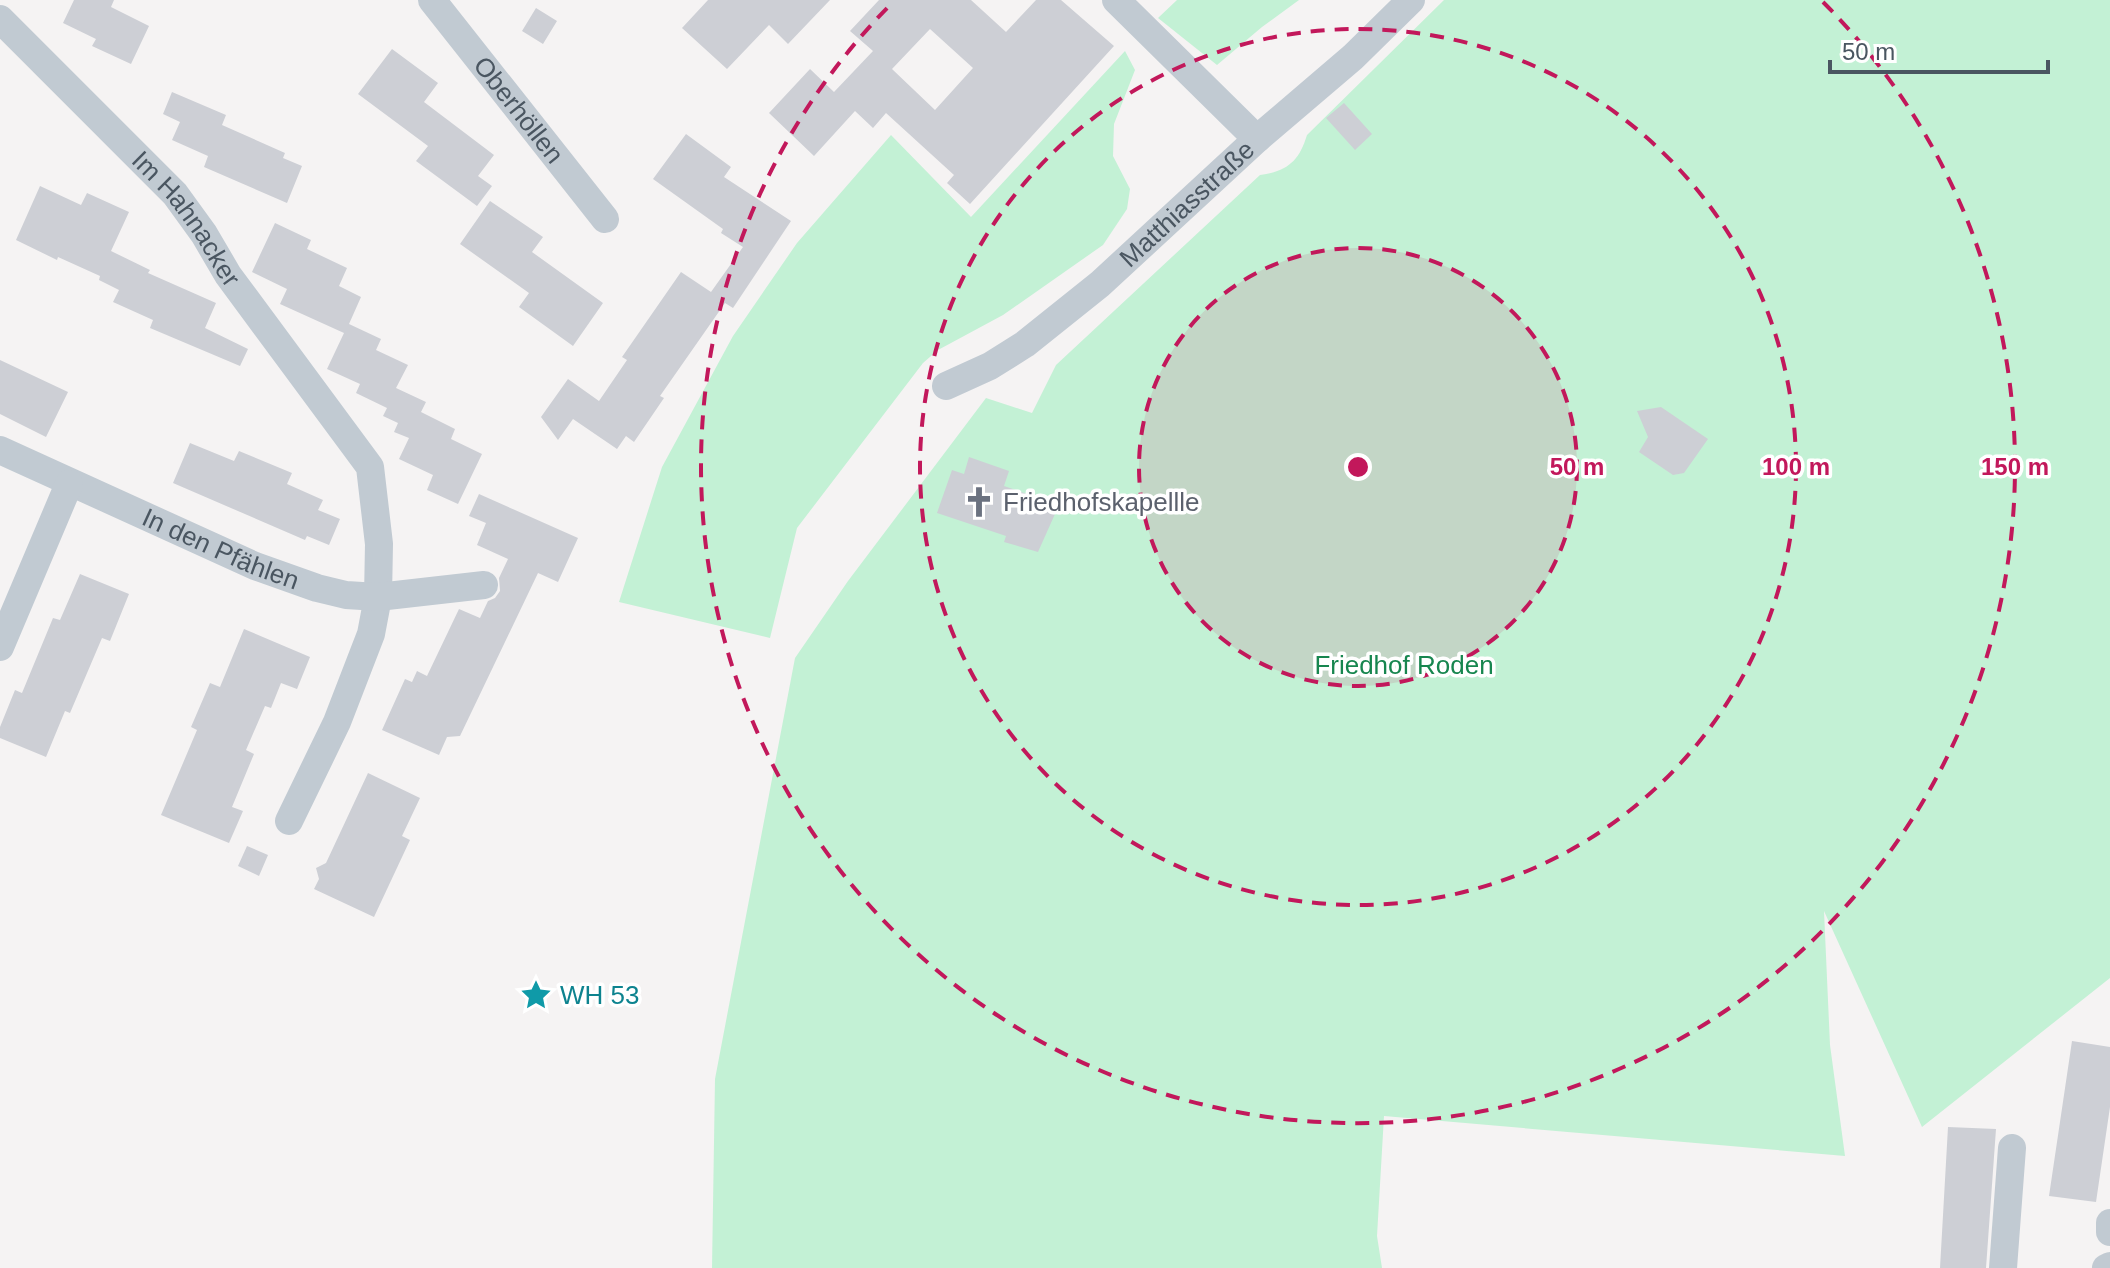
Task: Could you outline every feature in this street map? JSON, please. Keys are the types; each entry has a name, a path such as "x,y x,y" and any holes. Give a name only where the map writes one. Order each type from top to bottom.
{"street":[{"name":"Oberhöllen","path":"432,0 605,219"},
{"path":"1116,0 1257,139"},
{"name":"Matthiasstraße","path":"946,386 990,366 1038,334 1100,284 1257,139 1353,57 1411,0"},
{"name":"Im Hahnacker","path":"0,19 175,194 228,275 370,467 379,544 378,597"},
{"name":"In den Pfählen","path":"0,450 255,566 317,588 346,595 378,597 484,585"},
{"path":"0,647 69,484"},
{"path":"289,821 337,722 371,634 378,597"},
{"path":"2003,1268 2012,1148"},
{"path":"2110,1223 2110,1232"}],"green space":[{"path":"1177,0 1299,0 1217,65 1158,18"},
{"name":"Friedhof Roden","path":"1444,0 2110,0 2110,978 1922,1127 1824,911 1830,1045 1845,1156 1384,1116 1377,1236 1382,1268 712,1268 715,1079 795,658 848,581 986,398 1032,413 1056,365 1260,175 1278,171 1291,163 1307,135"},
{"path":"1125,51 1135,70 1114,124 1113,156 1130,189 1127,209 1103,245 1003,315 938,350 923,363 797,528 770,638 619,602 662,467 733,336 797,243 891,135 971,217"}],"building":[{"path":"74,0 114,0 111,7 149,26 131,64 92,46 96,39 63,23"},
{"path":"708,0 830,0 788,44 769,25 727,69 682,28"},
{"path":"879,0 971,0 1006,32 1036,0 1061,0 1114,46 970,204 947,183 954,175 886,113 873,128 855,111 814,156 769,113 810,69 834,92 873,51 850,31","holes":["930,29 973,68 935,110 892,69"]},
{"path":"536,8 557,21 543,44 522,31"},
{"path":"392,49 438,83 424,102 494,155 478,176 492,186 477,206 416,161 428,146 358,94"},
{"path":"172,92 226,115 222,125 285,153 283,158 302,166 287,203 204,167 208,156 172,140 180,122 163,114"},
{"path":"1344,103 1372,134 1355,150 1326,118"},
{"path":"686,134 731,167 724,177 791,221 733,308 725,303 660,396 664,398 634,442 626,436 617,449 573,419 558,440 541,417 568,379 599,401 627,360 622,357 681,272 711,292 743,247 653,179"},
{"path":"40,186 81,205 87,193 129,212 111,251 150,270 148,273 216,303 205,328 248,349 240,366 150,328 153,320 113,302 119,290 99,280 100,276 16,240"},
{"path":"490,201 543,237 532,252 603,303 573,346 519,307 529,293 460,244"},
{"path":"275,223 311,240 307,249 347,268 339,286 361,297 349,324 381,339 376,350 408,365 396,388 426,402 421,412 455,429 451,439 482,454 458,504 427,490 433,475 399,459 409,438 394,432 398,423 383,416 387,408 356,393 360,384 327,369 344,333 280,304 287,289 252,272"},
{"path":"0,360 68,392 46,437 0,414"},
{"path":"1661,407 1708,439 1684,473 1673,475 1639,452 1648,437 1637,411"},
{"path":"190,443 234,461 239,451 292,473 287,484 323,500 318,510 340,519 329,545 307,536 305,540 173,483"},
{"name":"Friedhofskapellle","path":"969,457 1009,471 1004,486 1059,505 1038,552 1004,542 1006,536 937,513 952,470 964,474"},
{"path":"479,494 578,538 558,582 538,573 460,736 447,737 439,755 382,730 405,679 412,682 417,671 427,676 459,609 480,618 488,601 500,591 499,578 508,559 477,545 486,523 469,516"},
{"path":"80,574 129,594 110,641 102,638 70,713 65,711 46,757 0,738 0,727 15,690 22,693 53,618 60,620"},
{"path":"244,629 310,657 297,689 281,683 271,708 265,706 246,750 254,754 232,807 243,811 229,843 161,815 197,730 191,727 210,683 220,687"},
{"path":"368,773 420,798 402,836 410,840 374,917 314,889 319,879 316,868 326,863"},
{"path":"247,846 268,855 259,876 238,866"},
{"path":"2072,1041 2110,1047 2110,1107 2096,1202 2049,1196"},
{"path":"1948,1127 1996,1129 1986,1268 1940,1268"}],"place":[{"name":"Friedhofskapellle","path":"979,502"},
{"name":"WH 53","path":"536,995"}]}
